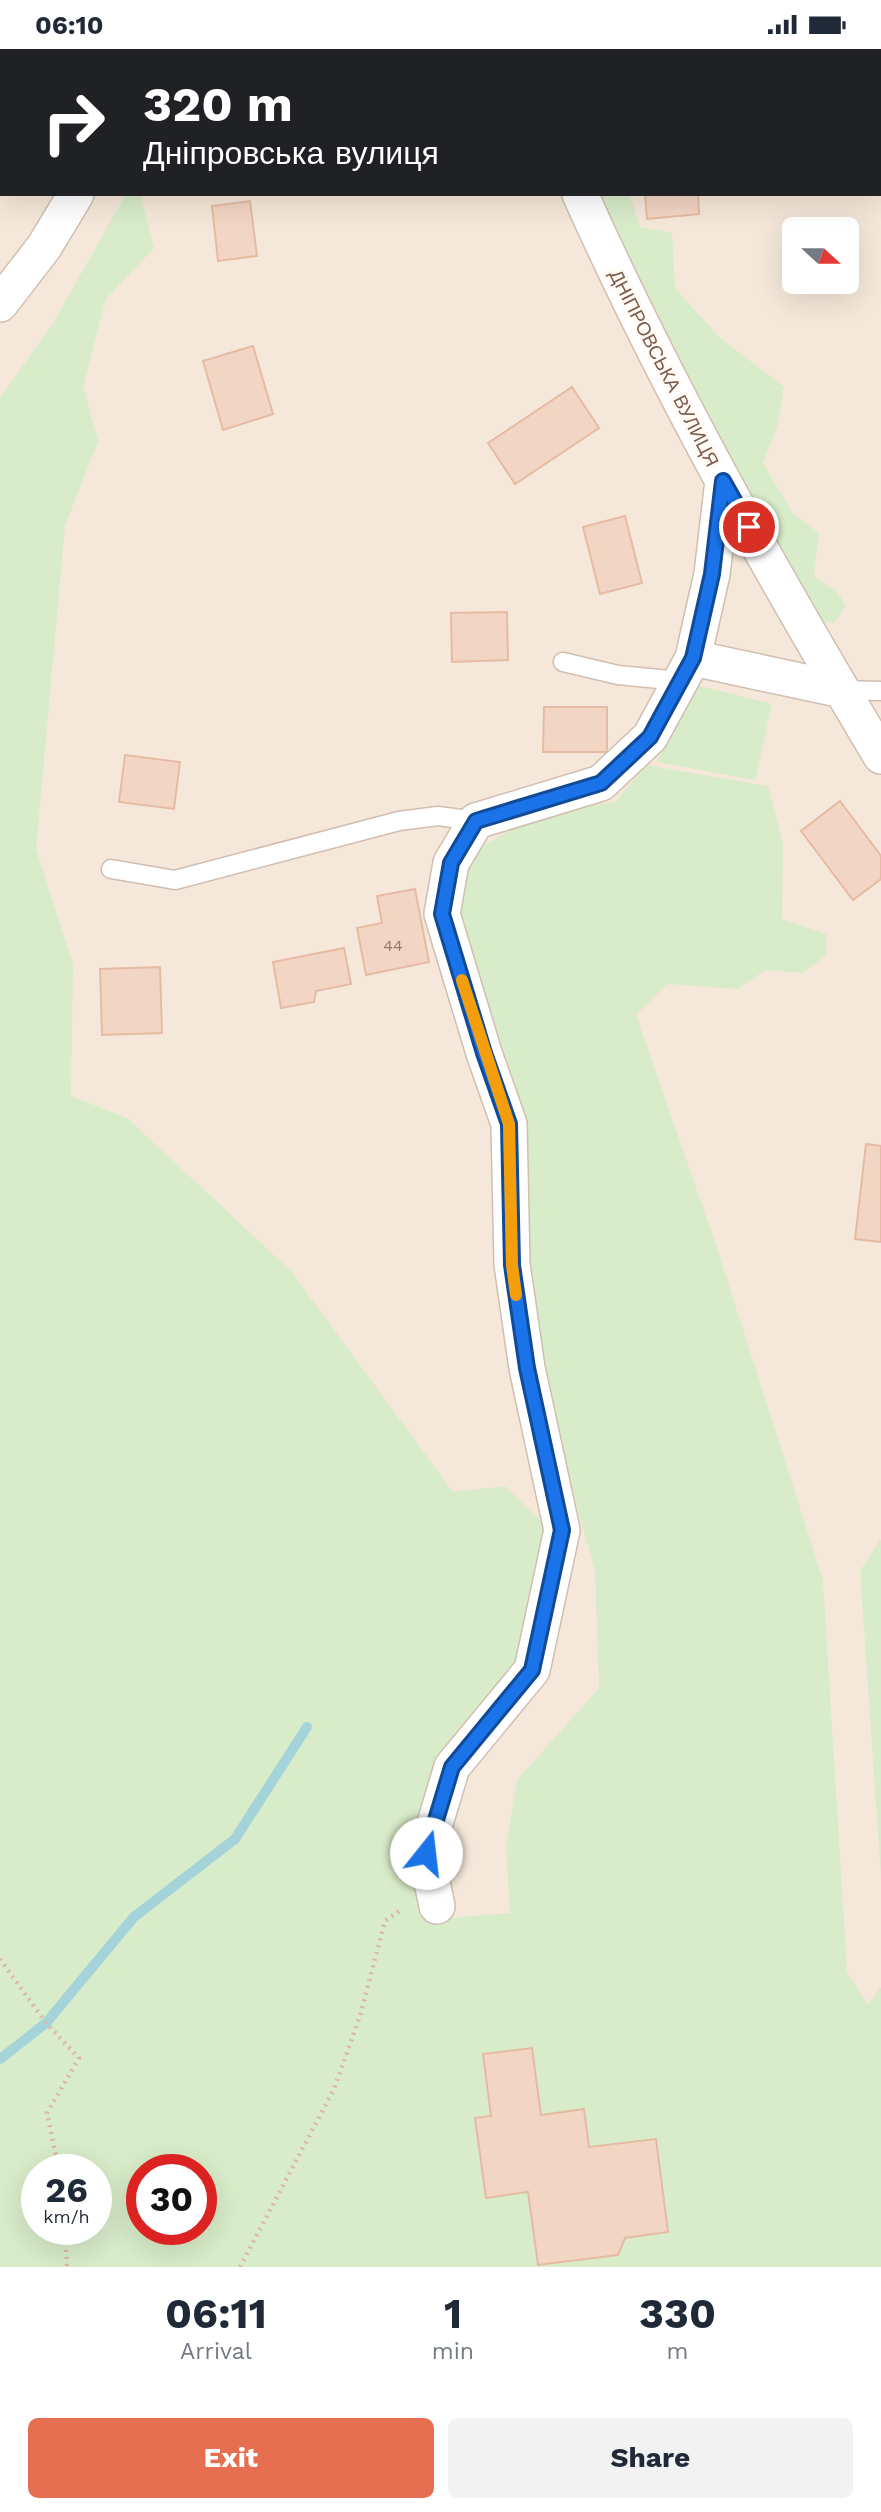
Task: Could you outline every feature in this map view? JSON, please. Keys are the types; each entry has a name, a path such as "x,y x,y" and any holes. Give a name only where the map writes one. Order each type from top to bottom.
{"street":[{"path":"0,304 44,247 75,196"},
{"name":"ДНІПРОВСЬКА ВУЛИЦЯ","path":"581,196 615,274 723,481 881,756"},
{"path":"435,1897 426,1853 452,1767 532,1670 562,1530 527,1368 512,1265 509,1124 484,1053 442,914 451,863 476,821 601,783 650,737 687,670 712,574 723,481"},
{"path":"687,670 842,690"}],"lane":[{"path":"564,662 618,675 687,670"},
{"path":"842,690 881,691"},
{"path":"111,869 175,880 400,821 438,816 476,821"}],"path":[{"path":"240,2267 334,2089 360,2017 385,1921 435,1897"},
{"path":"0,1959 46,2023 79,2058 47,2113 56,2154"},
{"path":"65,2245 66,2267"}],"shaded area":[{"path":"0,196 881,196 881,2209 413,2267 0,1139"}],"green space":[{"path":"125,196 141,196 154,248 106,299 83,386 98,441 65,526 36,849 73,965 71,1096 127,1118 291,1271 453,1492 505,1486 549,1529 519,1664 439,1762 409,1849 426,1920 510,1913 506,1846 517,1780 599,1688 595,1571 556,1432 527,1266 527,1124 461,917 463,879 479,849 516,826 561,811 615,802 646,765 768,786 783,844 782,919 826,934 826,956 802,973 766,970 737,989 667,984 636,1015 717,1248 823,1580 847,1972 868,2005 881,1987 881,2267 0,2267 0,398 52,325"},
{"path":"594,196 630,196 640,227 672,233 675,288 719,337 784,387 777,427 763,463 793,514 819,533 814,576 838,593 846,606 834,623 815,621 732,475"},
{"path":"696,685 772,704 755,780 657,762"},
{"path":"881,1541 881,1876 860,1571"}],"building":[{"path":"645,196 698,196 699,214 647,219"},
{"path":"250,201 257,256 218,261 212,206"},
{"path":"253,346 273,414 223,430 203,361"},
{"path":"572,387 599,428 515,484 488,443"},
{"path":"625,516 642,583 600,594 583,527"},
{"path":"507,612 508,660 452,662 451,613"},
{"path":"544,707 607,707 607,752 543,752"},
{"path":"125,755 180,762 174,809 119,802"},
{"path":"840,801 881,856 881,879 853,900 801,831"},
{"path":"415,889 429,962 366,975 357,928 382,923 377,896"},
{"path":"344,948 351,984 316,991 314,1002 281,1008 273,962"},
{"path":"160,967 162,1033 102,1035 100,969"},
{"path":"866,1144 881,1146 881,1242 855,1239"},
{"path":"532,2048 541,2115 584,2109 589,2147 656,2139 668,2232 625,2238 618,2255 538,2265 528,2192 486,2198 475,2118 491,2116 483,2054"}],"waterway":[{"path":"0,2059 46,2023 134,1917 235,1839 307,1727"}],"slow traffic":[{"path":"462,980 509,1124 512,1265 516,1295"}],"route":[{"path":"426,1853 452,1767 532,1670 562,1530 527,1368 512,1265 509,1124 484,1053 442,914 451,863 476,821 601,783 650,737 693,658 712,574 723,481 749,527"}]}
